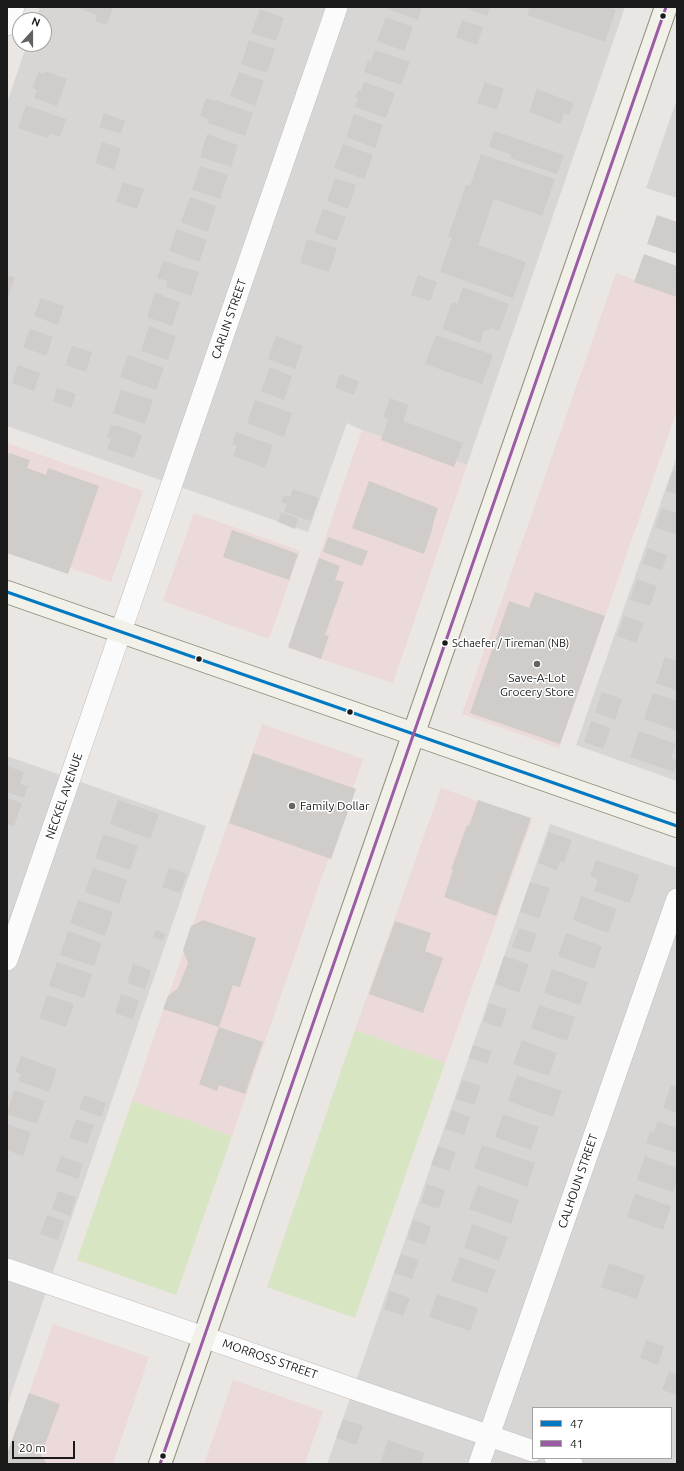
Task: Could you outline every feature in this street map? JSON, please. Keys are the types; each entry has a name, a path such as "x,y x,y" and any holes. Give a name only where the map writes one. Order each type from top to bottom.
{"main road":[{"path":"160,1464 666,7"},
{"path":"7,592 677,826"}],"street":[{"path":"7,25 14,7"},
{"name":"CARLIN STREET","path":"121,632 337,7"},
{"name":"NECKEL AVENUE","path":"7,960 121,632"},
{"name":"CALHOUN STREET","path":"479,1464 677,899"},
{"name":"MORROSS STREET","path":"7,1268 532,1450"},
{"path":"558,1459 572,1464"}],"shaded area":[{"path":"40,7 625,7 467,465 362,430 347,423 308,532 7,426 7,103 24,52 52,52 52,12 38,12"},
{"path":"677,99 677,198 646,188"},
{"path":"616,273 677,295 677,410 559,748 462,714"},
{"path":"362,430 467,465 393,683 288,648"},
{"path":"7,443 143,491 111,582 7,546"},
{"path":"677,456 677,781 576,745"},
{"path":"194,513 300,551 269,639 163,601"},
{"path":"262,724 363,759 232,1136 132,1101"},
{"path":"7,756 206,826 7,1406"},
{"path":"441,788 532,820 445,1063 355,1030"},
{"path":"550,824 677,868 677,1464 327,1464"},
{"path":"53,1324 149,1357 113,1464 7,1464 7,1457"},
{"path":"233,1380 323,1411 305,1464 204,1464"}],"green space":[{"path":"355,1030 445,1063 355,1318 267,1287"},
{"path":"132,1101 232,1136 176,1295 77,1260"}],"building":[{"path":"76,7 113,7 107,25 95,21 97,15"},
{"path":"389,7 422,7 418,20 388,9"},
{"path":"469,7 490,7 487,16 468,9"},
{"path":"530,7 608,7 616,10 605,42 527,15"},
{"path":"260,9 284,18 276,41 251,33"},
{"path":"386,17 413,27 404,51 377,41"},
{"path":"462,20 483,27 477,45 456,37"},
{"path":"249,40 275,49 267,73 241,64"},
{"path":"375,50 410,62 401,85 364,72 368,60 371,61"},
{"path":"45,71 67,79 57,106 34,98 37,90 32,88 39,72 44,74"},
{"path":"239,72 264,81 255,106 230,96"},
{"path":"364,82 395,93 386,118 355,107 358,98 355,97 358,90 361,91"},
{"path":"485,82 504,89 497,110 477,103"},
{"path":"537,89 574,103 569,115 564,113 560,124 529,112"},
{"path":"206,98 253,113 245,136 208,123 209,119 200,116"},
{"path":"26,105 66,119 60,137 50,133 48,138 18,128"},
{"path":"104,113 125,121 121,134 99,127"},
{"path":"354,114 383,125 375,148 346,137"},
{"path":"494,131 564,155 557,174 510,158 512,155 489,147"},
{"path":"207,134 238,145 231,167 200,157"},
{"path":"102,142 121,148 114,170 95,163"},
{"path":"343,144 373,155 364,179 334,168"},
{"path":"481,154 555,179 542,216 494,199 478,245 526,262 513,298 440,272 452,238 448,236 466,185 470,186"},
{"path":"200,166 228,175 220,199 192,190"},
{"path":"335,178 356,185 348,209 327,201"},
{"path":"123,182 144,189 137,209 116,202"},
{"path":"190,197 216,206 208,232 181,222"},
{"path":"323,209 346,217 337,241 314,233"},
{"path":"657,215 677,222 677,254 647,244"},
{"path":"177,229 207,240 199,262 169,251"},
{"path":"307,239 337,248 329,272 300,263"},
{"path":"644,254 677,266 677,297 634,282"},
{"path":"163,261 199,272 191,296 166,287 168,281 157,278"},
{"path":"7,275 15,278 7,299"},
{"path":"418,275 437,282 430,301 411,295"},
{"path":"463,287 509,304 499,331 490,328 489,331 484,330 480,343 442,329 452,302 457,304"},
{"path":"155,292 180,302 172,326 147,317"},
{"path":"41,298 64,306 58,325 34,316"},
{"path":"149,326 176,336 168,360 141,351"},
{"path":"30,329 53,337 46,356 23,347"},
{"path":"436,335 493,355 482,384 425,364"},
{"path":"276,336 303,346 295,369 268,359"},
{"path":"72,346 92,352 86,372 65,365"},
{"path":"128,355 164,368 156,390 120,377"},
{"path":"18,365 40,373 34,391 12,383"},
{"path":"270,367 292,376 284,400 261,391"},
{"path":"340,374 359,381 354,395 335,388"},
{"path":"57,388 76,394 71,408 53,401"},
{"path":"121,390 153,400 145,424 113,413"},
{"path":"390,398 409,405 403,421 463,443 454,467 381,440 388,419 383,417"},
{"path":"255,400 292,413 284,437 247,423"},
{"path":"111,425 115,427 116,425 142,435 134,458 107,449 111,439 107,437"},
{"path":"236,432 273,445 265,468 233,456 237,446 232,444"},
{"path":"9,453 30,460 27,468 46,475 48,468 99,486 68,574 7,553 7,458"},
{"path":"673,470 677,472 677,494 666,491"},
{"path":"369,481 438,508 424,554 352,528"},
{"path":"293,489 319,498 311,521 284,512 287,504 281,502 284,495 290,497"},
{"path":"662,508 677,513 677,535 655,527"},
{"path":"281,512 298,518 295,529 278,522"},
{"path":"232,530 298,554 289,580 223,557"},
{"path":"328,537 368,551 362,566 323,552"},
{"path":"648,548 667,555 662,570 642,564"},
{"path":"319,558 340,566 335,580 344,582 325,635 329,636 321,659 288,647"},
{"path":"637,579 657,586 650,606 630,600"},
{"name":"Save-A-Lot Grocery Store","path":"535,592 605,616 560,744 470,713 509,601 529,608"},
{"path":"624,616 644,623 636,643 617,636"},
{"path":"665,657 677,661 677,691 656,683"},
{"path":"602,692 622,699 615,720 595,712"},
{"path":"653,693 677,701 677,731 644,719"},
{"path":"591,721 611,728 603,749 584,742"},
{"path":"639,731 676,744 671,758 677,761 674,772 630,757"},
{"name":"Family Dollar","path":"253,753 356,789 331,859 229,823"},
{"path":"7,766 24,772 20,784 28,786 24,798 7,792"},
{"path":"7,798 22,803 14,826 7,824"},
{"path":"118,800 159,814 150,839 110,824"},
{"path":"478,800 531,818 496,916 444,897 453,870 451,870 467,825 469,826"},
{"path":"549,832 572,840 564,863 560,861 557,870 538,863"},
{"path":"103,834 138,846 130,870 95,858"},
{"path":"596,860 639,875 630,903 594,891 598,879 590,876"},
{"path":"93,868 127,880 119,904 85,892"},
{"path":"169,868 187,874 180,893 162,887"},
{"path":"530,882 550,888 539,919 520,912"},
{"path":"581,896 617,909 608,933 573,920"},
{"path":"78,900 113,912 105,936 70,923"},
{"path":"203,920 256,938 240,987 233,985 219,1027 163,1009 168,996 178,988 188,963 183,950 191,926"},
{"path":"395,921 431,933 425,951 443,958 423,1013 369,994"},
{"path":"519,928 537,934 530,953 512,947"},
{"path":"156,930 165,934 163,941 153,937"},
{"path":"68,931 102,943 94,966 60,955"},
{"path":"566,933 602,946 594,969 558,956"},
{"path":"504,956 529,964 519,993 495,984"},
{"path":"57,962 92,974 84,998 49,986"},
{"path":"133,964 151,970 145,989 127,983"},
{"path":"552,969 588,982 580,1005 544,993"},
{"path":"121,994 139,1000 133,1019 115,1013"},
{"path":"47,995 74,1004 66,1027 39,1018"},
{"path":"489,1003 507,1009 501,1028 483,1022"},
{"path":"539,1005 575,1017 567,1041 531,1028"},
{"path":"219,1027 263,1042 245,1094 219,1085 217,1091 199,1084"},
{"path":"522,1040 557,1053 549,1076 513,1064"},
{"path":"473,1045 492,1051 487,1064 469,1058"},
{"path":"21,1056 57,1069 49,1092 18,1081 21,1074 15,1072"},
{"path":"517,1075 562,1091 553,1117 508,1101"},
{"path":"462,1080 481,1086 474,1105 456,1099"},
{"path":"671,1085 677,1087 677,1113 663,1108"},
{"path":"14,1090 45,1101 37,1124 7,1114"},
{"path":"84,1095 106,1103 101,1117 79,1109"},
{"path":"452,1110 470,1117 464,1135 445,1129"},
{"path":"503,1114 539,1127 531,1150 495,1137"},
{"path":"76,1119 94,1125 87,1144 69,1138"},
{"path":"658,1121 677,1128 677,1153 646,1143 650,1131 654,1132"},
{"path":"7,1124 31,1132 23,1156 7,1150"},
{"path":"482,1145 535,1163 527,1187 474,1168"},
{"path":"438,1146 456,1152 449,1171 431,1165"},
{"path":"61,1156 83,1164 78,1179 56,1171"},
{"path":"645,1156 677,1168 677,1180 673,1192 637,1180"},
{"path":"427,1184 445,1190 439,1209 421,1203"},
{"path":"478,1185 519,1200 511,1224 469,1209"},
{"path":"58,1191 76,1197 70,1216 52,1209"},
{"path":"635,1194 671,1206 663,1230 627,1217"},
{"path":"47,1215 65,1221 58,1240 40,1234"},
{"path":"413,1220 431,1226 425,1245 407,1239"},
{"path":"472,1224 508,1237 499,1261 464,1248"},
{"path":"401,1254 419,1260 412,1279 394,1273"},
{"path":"460,1257 496,1270 487,1293 451,1281"},
{"path":"609,1263 645,1276 637,1299 601,1287"},
{"path":"390,1291 410,1298 403,1316 384,1309"},
{"path":"437,1294 478,1308 470,1331 429,1317"},
{"path":"646,1340 664,1346 658,1365 640,1358"},
{"path":"669,1371 677,1374 677,1395 662,1390"},
{"path":"29,1393 60,1404 41,1455 47,1464 7,1464 7,1454"},
{"path":"343,1419 363,1426 356,1445 336,1438"},
{"path":"388,1440 425,1453 421,1464 380,1464"}],"transit line":[{"name":"41","path":"160,1464 666,7"},
{"name":"47","path":"7,592 677,826"}],"place":[{"name":"Schaefer / Tireman (NB)","path":"445,643"},
{"name":"Save-A-Lot Grocery Store","path":"537,664"},
{"name":"Family Dollar","path":"292,806"}]}
